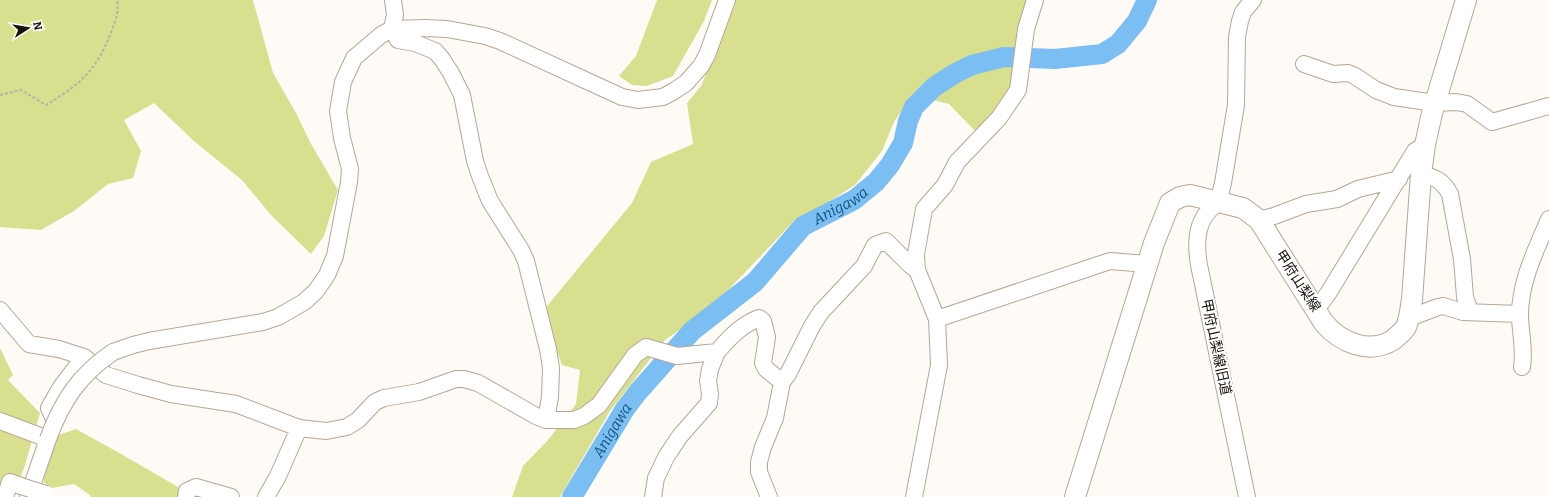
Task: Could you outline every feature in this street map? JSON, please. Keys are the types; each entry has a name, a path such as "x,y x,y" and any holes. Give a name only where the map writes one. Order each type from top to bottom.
{"main road":[{"name":"甲府山梨線","path":"1075,497 1162,218 1170,203 1180,196 1190,195 1243,208 1259,220 1316,310 1331,331 1339,338 1360,345 1371,346 1390,342 1405,328 1409,318 1412,300 1421,174 1425,145 1435,103 1466,0"}],"street":[{"path":"393,0 395,15 392,29 398,40 415,43 435,51 451,73 462,95 475,161 480,176 490,201 521,250 526,261 548,349 551,368 550,397 546,420"},
{"path":"25,491 61,408 77,384 100,361 113,352 149,341 263,322 292,310 316,291 327,275 335,256 349,182 350,169 342,138 338,111 343,82 354,58 380,35 392,29 425,28 463,31 485,36 500,41 622,97 645,100 663,97 674,92 695,74 707,55 727,0"},
{"path":"914,497 939,365 937,319 917,270 916,254 924,208 945,185 957,162 999,118 1018,90 1026,28 1035,0"},
{"path":"1218,203 1223,183 1236,105 1238,37 1240,21 1243,12 1253,0"},
{"path":"1304,64 1333,74 1348,73 1376,90 1394,97 1435,103 1456,102 1467,104 1492,122 1549,106"},
{"path":"1316,310 1329,292 1415,151 1425,145"},
{"path":"1421,174 1441,181 1450,194 1462,259 1465,297 1470,312"},
{"path":"1259,220 1306,204 1337,199 1358,189 1399,179"},
{"name":"甲府山梨線旧道","path":"1218,203 1211,207 1203,218 1198,233 1197,251 1246,497"},
{"path":"1522,367 1524,358 1520,314 1524,281 1549,219"},
{"path":"769,497 759,472 759,462 763,447 775,418 782,382 788,374 799,350 818,317 864,266 875,245 886,241 917,270"},
{"path":"937,319 1110,261 1147,264"},
{"path":"1409,318 1443,306 1463,312 1520,314"},
{"path":"0,310 29,344 59,349 84,357 106,375 170,394 245,406 299,428 326,431 347,427 358,420 375,402 384,398 419,392 456,379 464,379 478,383 536,416 546,420 574,420 593,411 599,405 634,356 646,347 677,356 717,352"},
{"path":"653,497 656,478 666,457 680,436 709,403 710,394 708,381 710,370 717,352 730,337 759,318 763,321 766,337 763,362 766,369 782,382"},
{"path":"55,421 49,408 61,387 84,357"},
{"path":"0,421 48,439"},
{"path":"266,497 278,476 299,428"},
{"path":"5,497 10,482 25,491 49,496"},
{"path":"186,497 187,491 196,487 231,497"}],"path":[{"path":"0,95 21,90 46,105 70,90 94,68 107,43 118,11 116,0"}],"green space":[{"path":"0,0 253,0 273,73 296,113 311,144 338,190 324,236 311,254 271,215 242,180 195,142 154,103 124,120 141,151 133,178 108,184 74,211 41,230 0,227"},
{"path":"657,0 712,0 704,21 673,76 647,86 632,85 619,76 636,56"},
{"path":"736,0 1030,0 1010,88 990,119 975,131 949,104 912,95 894,122 882,151 855,185 794,221 711,308 665,340 610,411 560,497 512,497 523,466 548,440 576,404 580,370 562,365 543,311 632,203 651,162 693,144 687,103 701,86"},
{"path":"0,348 13,375 8,380 40,413 24,468 13,497 0,497"},
{"path":"76,429 178,487 181,497 91,497 74,484 52,488 44,483 43,464 56,436"}],"waterway":[{"name":"Anigawa","path":"572,497 625,409 638,392 692,331 755,282 803,226 854,200 876,182 890,165 903,143 908,121 914,107 934,87 954,74 972,65 1004,57 1055,59 1102,54 1118,44 1137,21 1147,0"}]}
